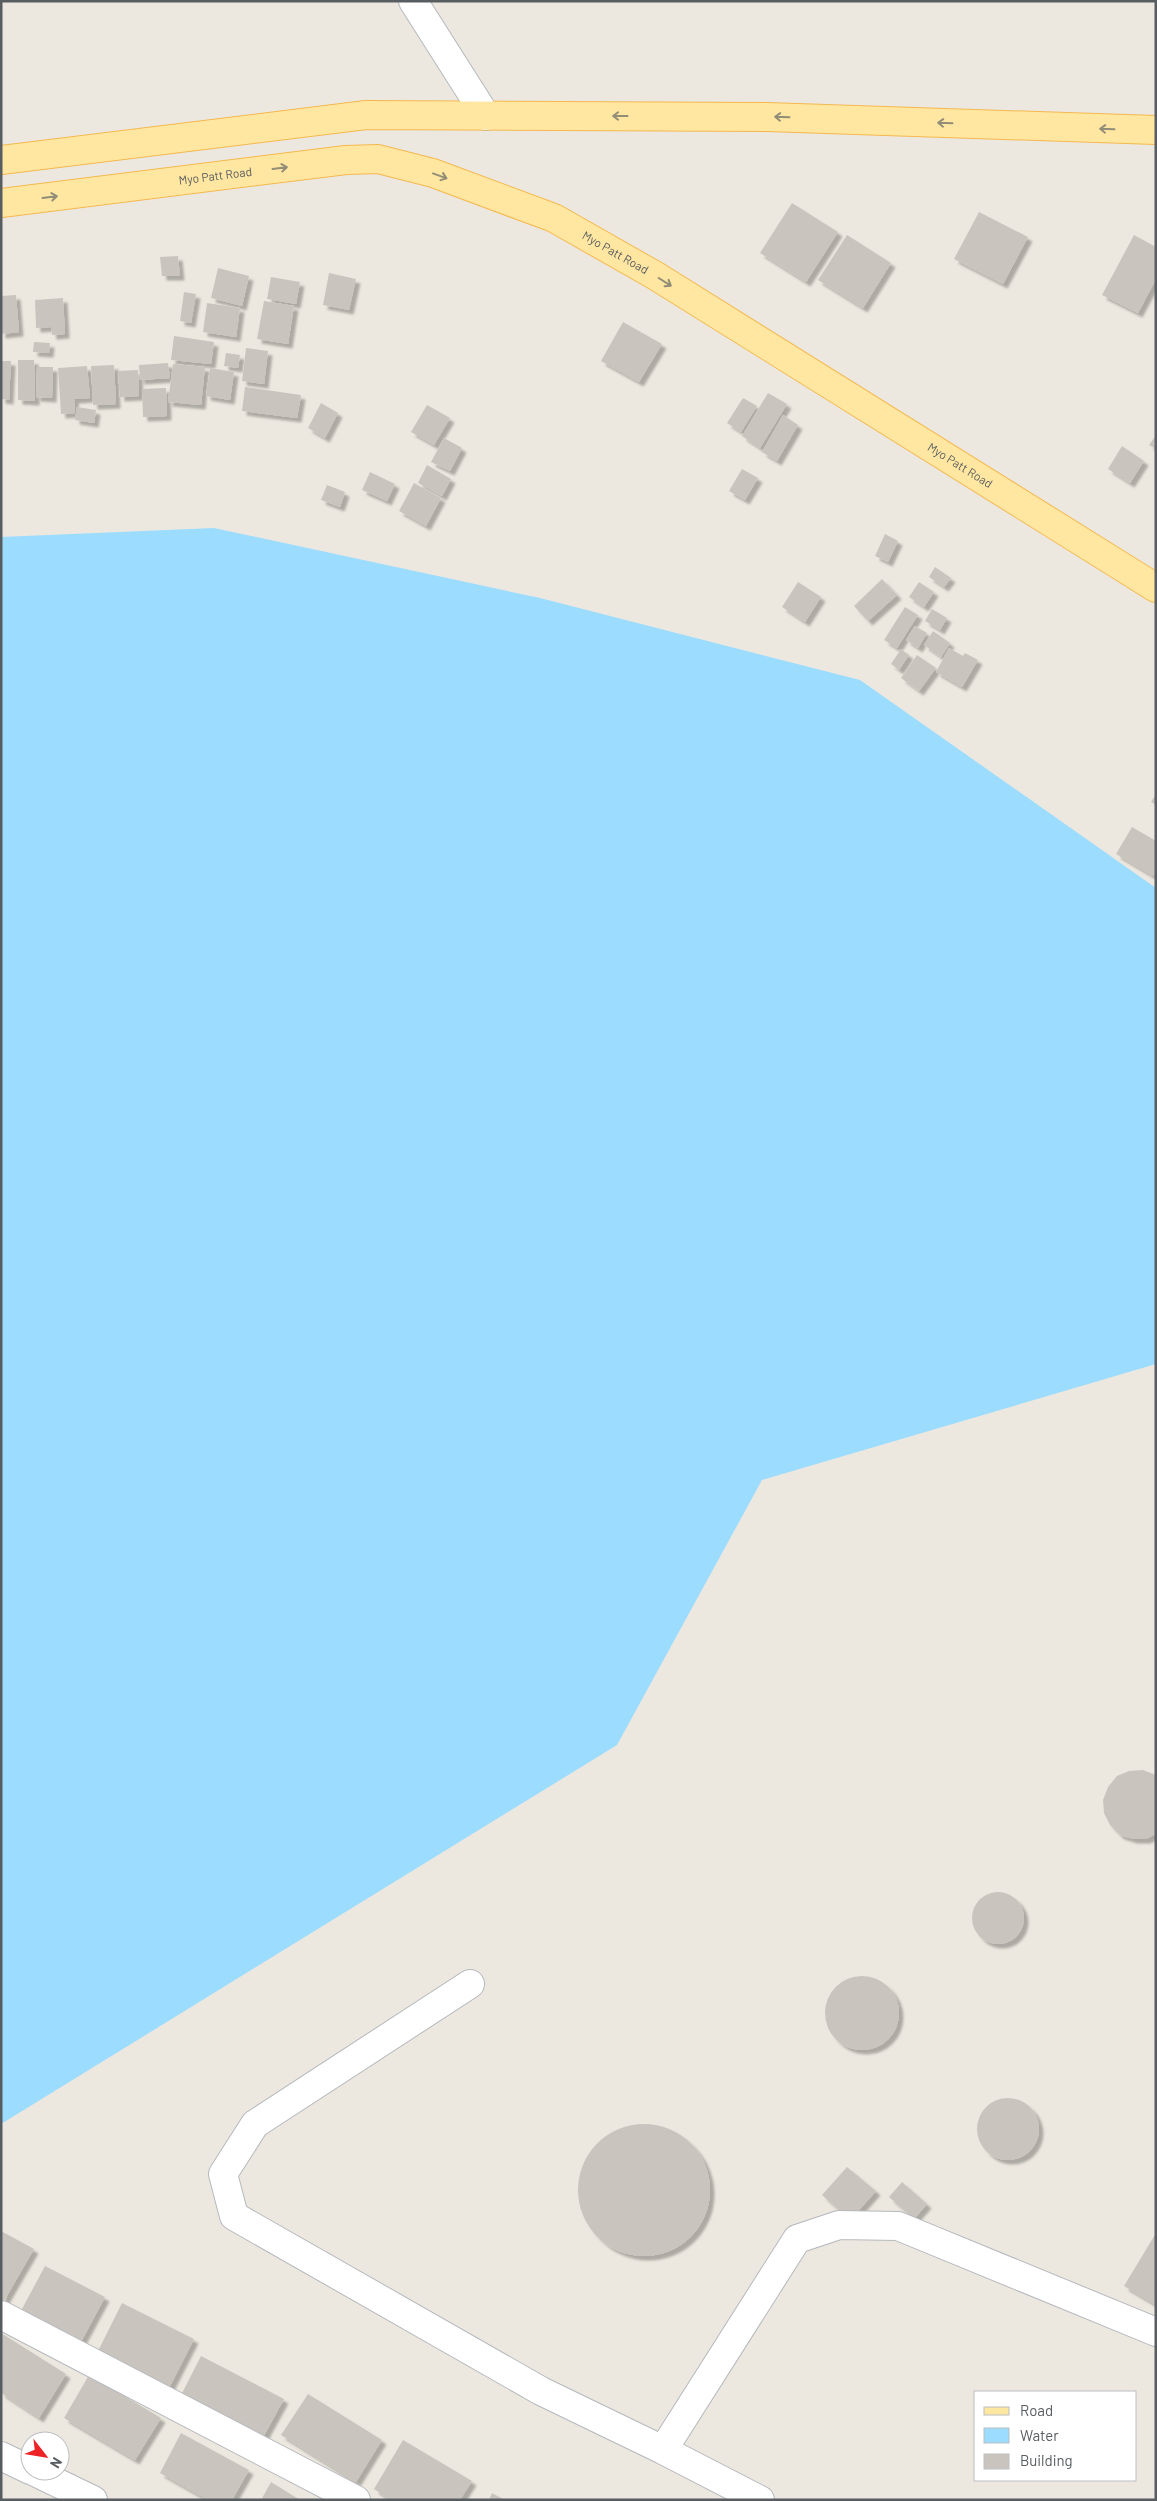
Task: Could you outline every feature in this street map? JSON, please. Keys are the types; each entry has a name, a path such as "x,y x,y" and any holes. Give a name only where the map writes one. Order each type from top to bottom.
{"main road":[{"path":"1,160 366,115 767,117 1156,130"},
{"path":"224,134 228,174"},
{"name":"Myo Patt Road","path":"1,203 346,160 378,159 433,173 554,218 656,276 1156,588"}],"street":[{"path":"414,1 486,116"},
{"path":"470,1984 255,2124 223,2174 234,2216 541,2391 663,2450 760,2500"},
{"path":"663,2450 797,2239 839,2225 898,2226 1156,2332"},
{"path":"1,2315 356,2500"},
{"path":"1,2456 20,2465"},
{"path":"54,2481 93,2500"}],"water":[{"path":"214,528 540,598 860,680 1156,888 1156,1364 762,1480 617,1745 1,2124 1,537"}],"building":[{"path":"792,203 838,232 806,282 760,253"},
{"path":"979,212 1028,237 1003,284 954,259"},
{"path":"847,235 891,263 863,308 818,280"},
{"path":"1134,235 1156,247 1156,279 1138,313 1102,295"},
{"path":"178,256 180,276 162,276 160,257"},
{"path":"218,268 249,276 242,306 211,298"},
{"path":"329,273 356,279 349,310 323,305"},
{"path":"271,277 300,282 296,304 267,299"},
{"path":"184,292 196,294 191,323 180,321"},
{"path":"16,295 19,332 1,334 1,296"},
{"path":"63,298 65,334 52,335 51,327 36,328 35,300"},
{"path":"264,301 294,306 288,344 257,339"},
{"path":"207,303 240,308 236,337 203,332"},
{"path":"623,322 662,344 639,382 601,361"},
{"path":"174,336 214,342 211,364 171,360"},
{"path":"34,342 50,343 49,353 33,352"},
{"path":"246,348 268,351 264,384 242,381"},
{"path":"226,353 240,355 238,368 224,366"},
{"path":"18,360 34,360 35,401 18,400"},
{"path":"1,361 11,361 9,400 1,399"},
{"path":"168,363 170,378 140,380 139,365"},
{"path":"173,364 205,367 201,405 168,402"},
{"path":"114,365 116,404 93,405 91,366"},
{"path":"87,366 90,398 74,399 75,413 61,414 58,368"},
{"path":"37,367 53,367 52,398 36,397"},
{"path":"210,368 234,372 230,400 206,396"},
{"path":"138,370 139,396 120,397 118,371"},
{"path":"245,387 301,395 297,418 242,411"},
{"path":"166,388 167,416 143,417 142,389"},
{"path":"768,393 787,404 760,448 742,436"},
{"path":"743,398 757,406 741,432 727,423"},
{"path":"321,403 338,413 325,438 308,428"},
{"path":"427,405 450,418 434,445 411,432"},
{"path":"77,407 96,410 94,423 75,420"},
{"path":"783,415 798,425 777,461 762,452"},
{"path":"1156,435 1156,449 1149,445"},
{"path":"444,438 462,448 450,471 431,462"},
{"path":"1122,446 1144,461 1130,483 1108,469"},
{"path":"427,465 451,479 442,496 418,483"},
{"path":"742,469 758,478 745,500 729,491"},
{"path":"370,472 395,484 387,501 362,490"},
{"path":"414,483 441,498 426,526 399,511"},
{"path":"327,485 345,492 340,507 321,500"},
{"path":"885,534 898,541 888,562 875,556"},
{"path":"935,567 951,578 944,587 929,577"},
{"path":"882,579 897,595 868,621 854,606"},
{"path":"798,582 821,597 805,622 782,607"},
{"path":"919,582 934,592 924,607 909,597"},
{"path":"905,607 918,615 897,648 884,640"},
{"path":"932,609 947,618 940,630 925,621"},
{"path":"915,626 927,633 918,648 906,640"},
{"path":"933,631 950,643 941,657 924,645"},
{"path":"949,648 963,656 965,653 978,660 962,687 936,672"},
{"path":"901,649 909,655 899,670 891,664"},
{"path":"917,655 936,668 919,691 901,678"},
{"path":"1156,794 1156,805 1151,802"},
{"path":"1132,827 1156,841 1154,854 1156,855 1156,872 1153,876 1116,854"},
{"path":"1143,1770 1156,1775 1156,1834 1146,1839 1133,1839 1120,1835 1110,1825 1104,1813 1103,1800 1108,1787 1117,1776 1129,1771"},
{"path":"993,1892 1003,1892 1017,1899 1024,1913 1024,1923 1017,1937 1003,1944 993,1944 983,1940 976,1933 972,1923 972,1913 976,1903 983,1896"},
{"path":"869,1976 889,1986 897,1999 899,2013 897,2027 889,2040 876,2048 855,2050 835,2040 827,2027 825,2006 835,1986 848,1978"},
{"path":"1008,2098 1020,2100 1030,2107 1037,2117 1039,2129 1037,2141 1030,2151 1020,2158 1008,2160 996,2158 986,2151 979,2141 977,2129 979,2117 986,2107 996,2100"},
{"path":"644,2124 657,2125 669,2129 691,2143 705,2165 709,2177 709,2203 705,2215 691,2237 669,2251 657,2255 644,2256 631,2255 619,2251 597,2237 583,2215 579,2203 578,2190 579,2177 583,2165 597,2143 619,2129 631,2125"},
{"path":"847,2167 876,2191 850,2220 822,2195"},
{"path":"902,2182 927,2204 914,2219 889,2197"},
{"path":"1,2231 34,2249 1,2306"},
{"path":"1156,2233 1156,2305 1124,2286"},
{"path":"45,2266 105,2297 75,2353 15,2322"},
{"path":"122,2303 194,2339 167,2392 96,2355"},
{"path":"1,2333 66,2374 39,2418 1,2393"},
{"path":"201,2356 284,2399 261,2441 179,2399"},
{"path":"89,2375 161,2418 135,2460 64,2418"},
{"path":"308,2394 382,2440 356,2482 281,2435"},
{"path":"181,2433 249,2470 232,2500 208,2500 160,2473"},
{"path":"403,2440 472,2481 460,2500 391,2500 374,2489"},
{"path":"271,2482 300,2500 261,2500"},
{"path":"492,2493 505,2500 489,2500"}]}
